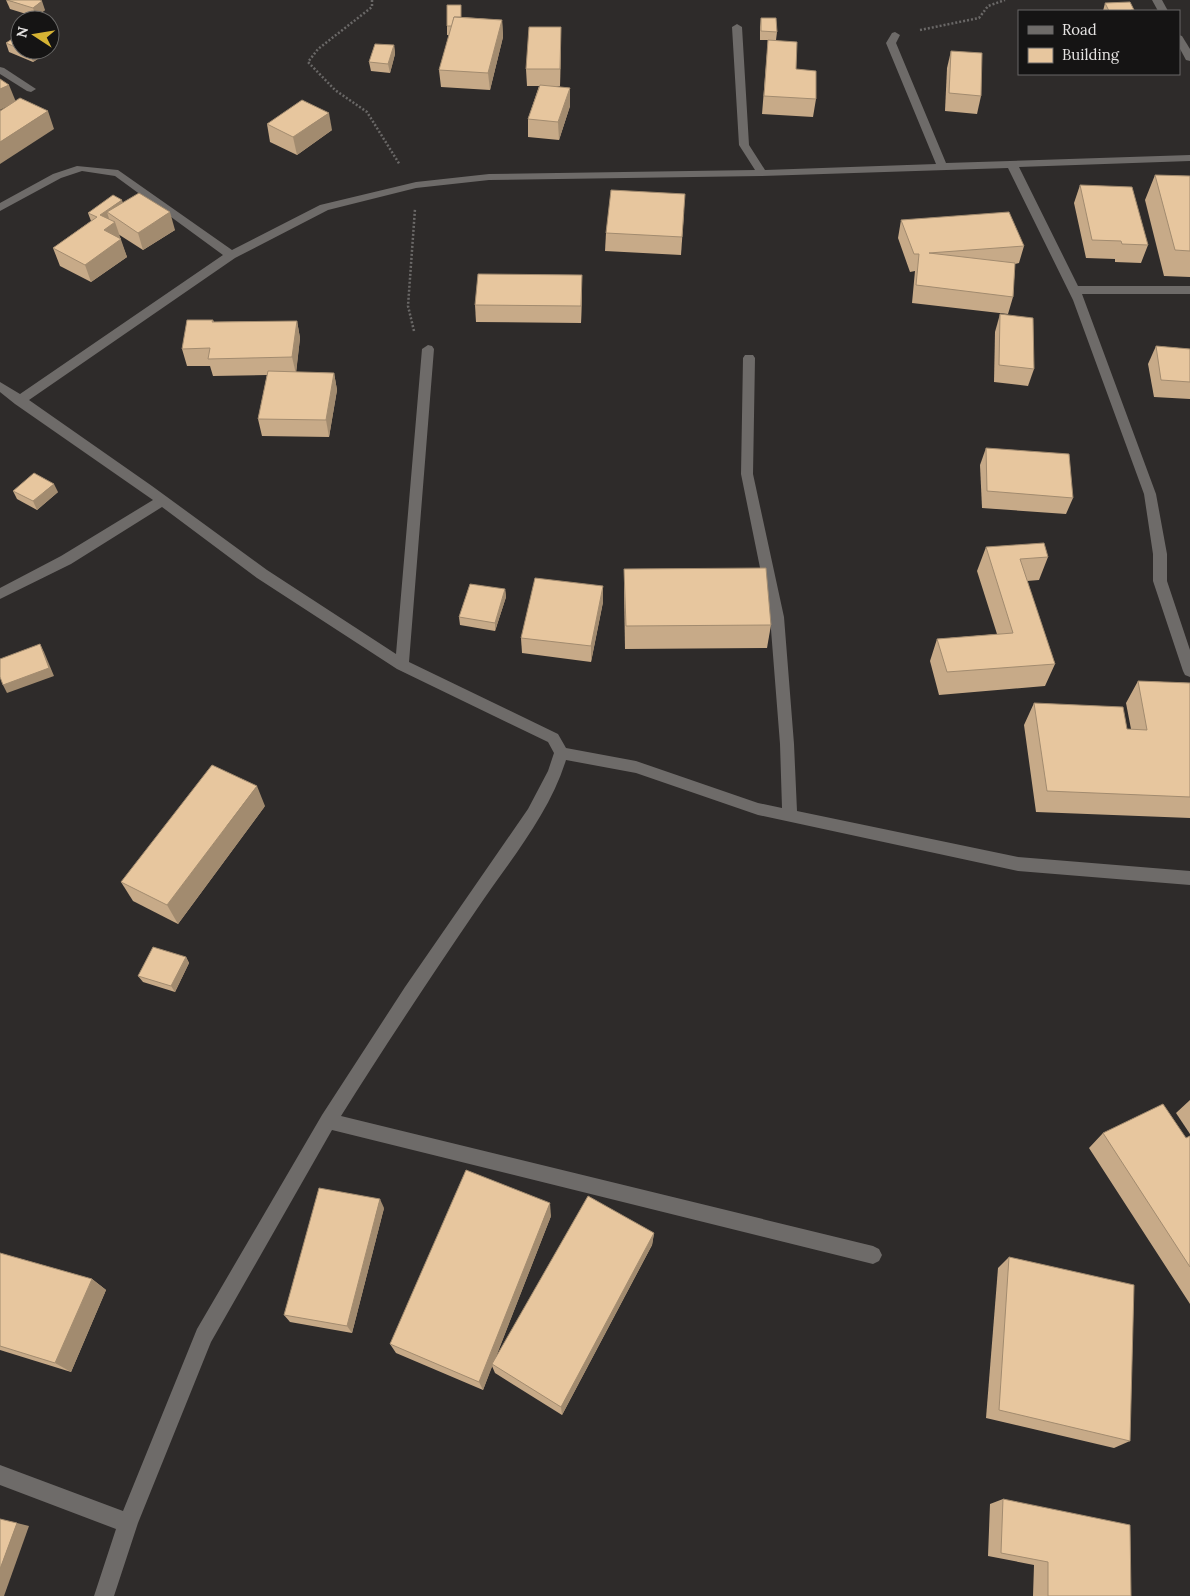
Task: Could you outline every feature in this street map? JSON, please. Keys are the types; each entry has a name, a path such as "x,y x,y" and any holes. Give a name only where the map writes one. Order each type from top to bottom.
{"street":[{"path":"737,28 744,145 762,173"},
{"path":"895,35 891,43 942,166"},
{"path":"1180,40 1190,58"},
{"path":"0,70 31,89"},
{"path":"19,401 231,255 324,207 416,185 489,178 762,173 1190,158"},
{"path":"1012,164 1074,290 1150,494 1160,554 1160,581 1190,671"},
{"path":"0,208 57,176 81,168 118,173 231,255"},
{"path":"1074,290 1190,290"},
{"path":"402,665 428,349"},
{"path":"749,358 747,474 777,617 787,744 790,816"},
{"path":"0,386 262,574 402,665 554,738 561,753 554,772 533,814 411,992 328,1121 204,1336 128,1524 104,1596"},
{"path":"0,594 66,560 162,501"},
{"path":"561,753 636,767 758,809 1018,864 1190,878"},
{"path":"328,1121 873,1255"},
{"path":"0,1475 128,1524"}],"path":[{"path":"372,0 372,8 318,48 308,62 335,90 367,112 392,155 416,185 408,306 412,329 428,349"},
{"path":"895,35 979,18 988,6 1005,0"}],"building":[{"path":"7,0 40,0 42,1 33,8"},
{"path":"1130,2 1134,10 1108,10 1105,3"},
{"path":"447,5 461,5 461,17 454,17 452,26 447,26"},
{"path":"454,17 502,20 488,73 439,70"},
{"path":"761,18 776,18 777,32 761,31"},
{"path":"529,27 561,27 560,69 526,69"},
{"path":"768,40 797,42 796,69 816,71 816,99 764,96"},
{"path":"375,44 394,45 388,64 369,62"},
{"path":"951,51 982,53 981,96 949,93"},
{"path":"0,79 9,85 0,89"},
{"path":"540,85 570,88 558,122 528,119"},
{"path":"20,98 48,111 0,142 0,111"},
{"path":"302,100 329,113 293,137 267,124"},
{"path":"1155,175 1190,176 1190,251 1175,250"},
{"path":"1080,185 1132,187 1148,245 1122,244 1121,241 1092,240"},
{"path":"611,190 685,194 682,237 606,233"},
{"path":"139,193 170,212 138,233 107,212"},
{"path":"113,195 122,200 100,215 115,222 104,230 121,239 85,265 53,248 97,217 88,213"},
{"path":"1009,212 1024,246 929,253 1015,263 1013,297 916,285 919,254 914,254 901,220"},
{"path":"478,274 582,275 581,306 475,305"},
{"path":"1000,314 1033,318 1034,369 999,365"},
{"path":"187,320 213,320 212,322 297,321 292,357 208,359 210,348 182,349"},
{"path":"1156,346 1190,349 1190,382 1161,380"},
{"path":"268,371 334,373 326,420 258,419"},
{"path":"986,448 1069,454 1073,498 987,491"},
{"path":"34,473 54,484 33,501 13,491"},
{"path":"1044,543 1048,557 1020,559 1055,664 947,672 937,639 1013,633 986,547"},
{"path":"766,568 771,625 626,626 624,569"},
{"path":"535,578 603,586 591,646 521,638"},
{"path":"470,584 505,589 495,623 459,617"},
{"path":"40,644 49,668 3,685 0,677 0,659"},
{"path":"1138,681 1190,683 1190,797 1047,791 1034,703 1123,707 1127,729 1147,730"},
{"path":"212,765 257,786 167,905 121,882"},
{"path":"153,947 186,957 171,986 138,976"},
{"path":"1163,1104 1186,1138 1190,1136 1190,1267 1103,1133"},
{"path":"466,1170 550,1203 479,1382 390,1344"},
{"path":"319,1188 380,1199 347,1326 284,1315"},
{"path":"588,1196 654,1233 561,1407 492,1364"},
{"path":"0,1253 92,1279 55,1363 0,1346"},
{"path":"1009,1257 1134,1285 1130,1441 999,1410"},
{"path":"1003,1499 1130,1525 1131,1596 1048,1596 1048,1562 1001,1553"},
{"path":"0,1519 17,1523 0,1569"}]}
